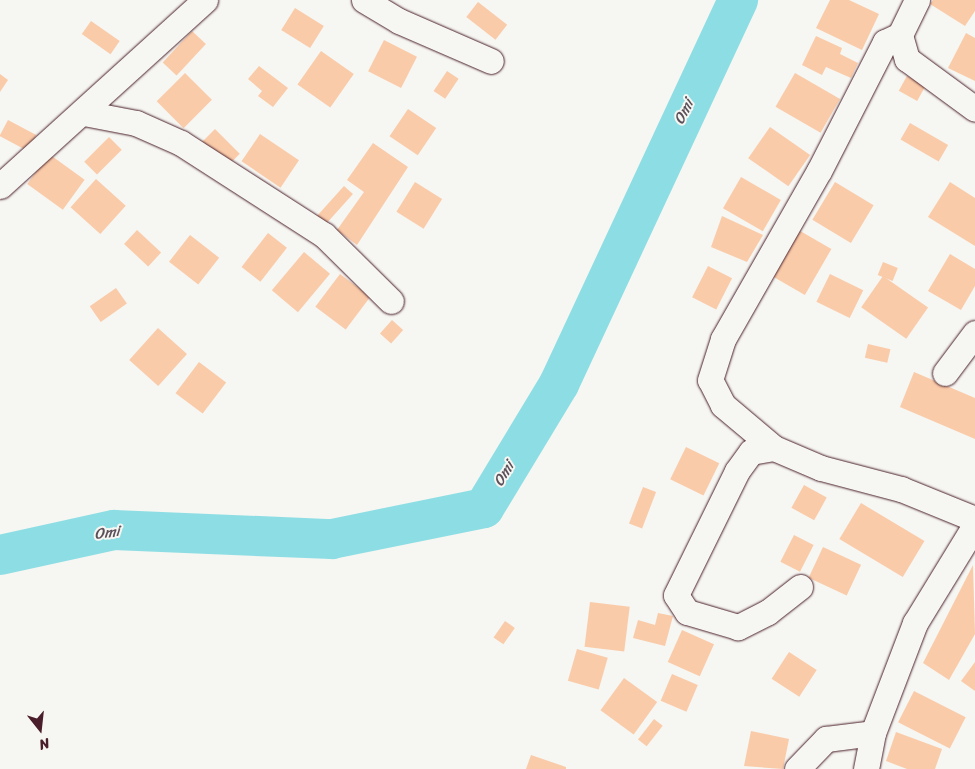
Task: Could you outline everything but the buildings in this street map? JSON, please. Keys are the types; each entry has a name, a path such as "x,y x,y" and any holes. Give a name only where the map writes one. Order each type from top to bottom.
{"street":[{"path":"0,186 84,113 205,0"},
{"path":"364,0 399,22 491,61"},
{"path":"917,0 892,38 723,339 710,380 723,405 774,448 821,468 901,489 975,519"},
{"path":"892,38 907,59 975,109"},
{"path":"84,113 136,123 181,143 324,235 391,301"},
{"path":"945,373 975,333"},
{"path":"774,448 750,452 737,471 676,595 687,612 738,627 768,612 800,586"},
{"path":"866,769 873,733 914,623 975,525"},
{"path":"797,769 826,740 873,733"}],"waterway":[{"name":"Omi","path":"0,555 114,530 332,539 484,508 559,384 738,0"}]}
